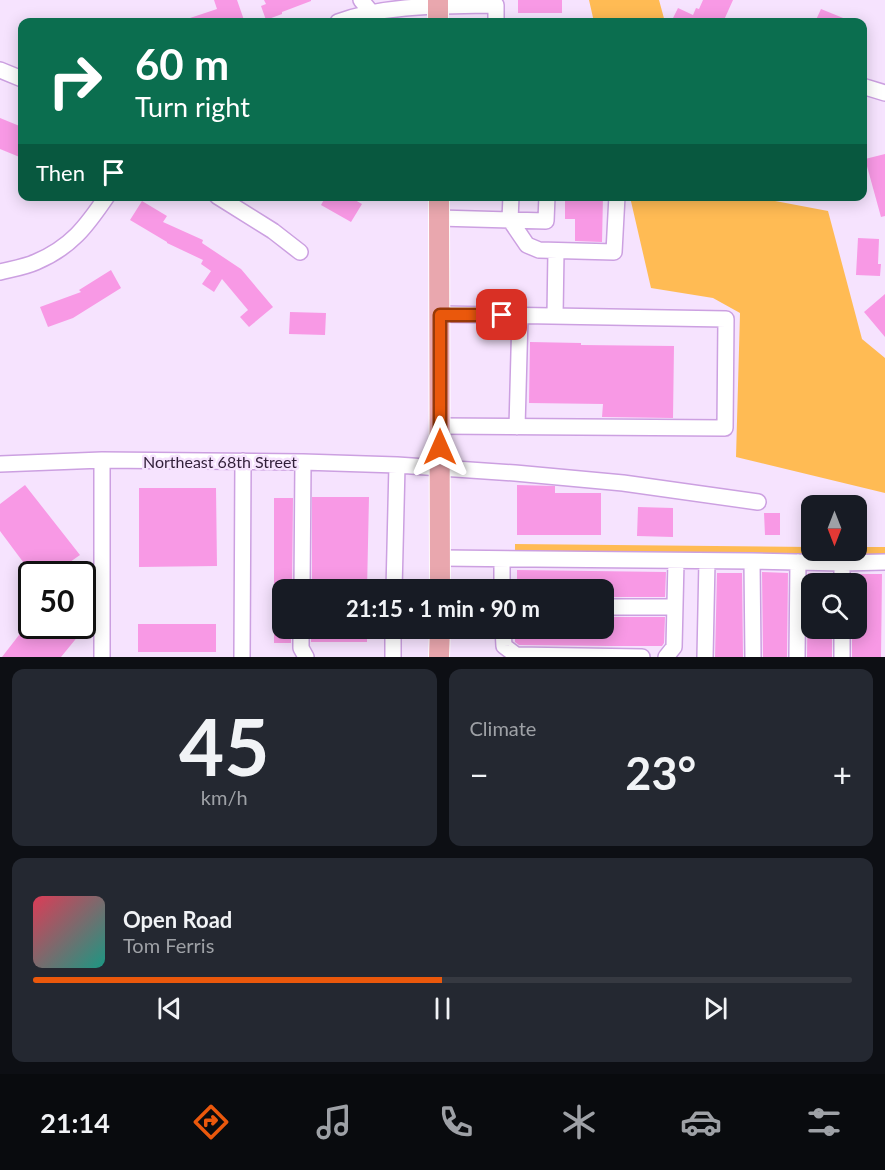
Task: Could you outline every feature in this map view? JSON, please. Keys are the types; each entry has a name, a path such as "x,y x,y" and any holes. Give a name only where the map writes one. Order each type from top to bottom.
{"main road":[{"path":"439,201 441,579"},
{"path":"439,657 440,639"}],"street":[{"path":"348,18 364,12 438,10 496,5 496,18"},
{"path":"0,70 18,77"},
{"path":"867,88 885,93"},
{"path":"0,272 34,263 63,248 86,227 104,201"},
{"path":"225,201 273,231 300,252"},
{"path":"510,201 510,220 527,245 539,250 614,252 617,201"},
{"path":"439,218 546,221 546,201"},
{"path":"555,316 556,251"},
{"path":"440,315 726,319 725,428 440,426"},
{"path":"517,427 520,315"},
{"path":"102,460 102,657"},
{"name":"Northeast 68th Street","path":"0,464 102,460 397,465 623,483 758,502"},
{"path":"242,657 243,461"},
{"path":"302,579 303,462"},
{"path":"394,579 397,465"},
{"path":"441,558 885,562"},
{"path":"502,560 502,579"},
{"path":"666,657 674,647 676,561"},
{"path":"705,657 707,561"},
{"path":"752,561 753,657"},
{"path":"797,657 798,562"},
{"path":"842,563 842,573"},
{"path":"614,607 674,608"},
{"path":"301,639 301,648 306,657"},
{"path":"393,639 393,657"},
{"path":"504,639 504,646 516,656 642,657"},
{"path":"842,639 842,657"}],"shaded area":[{"path":"589,0 659,0 664,18 593,18"},
{"path":"631,201 775,201 828,211 862,339 885,358 885,493 736,457 740,313 713,298 651,288"},
{"path":"515,544 801,547 801,555 515,556"},
{"path":"867,547 885,547 885,555 867,555"}],"building":[{"path":"214,0 237,0 243,18 190,18 217,9"},
{"path":"264,0 311,0 271,18 265,18 261,6 266,4"},
{"path":"518,0 562,0 562,13 518,13"},
{"path":"703,0 733,0 725,18 673,18 678,8 693,15 696,8 699,9"},
{"path":"821,9 843,18 817,18"},
{"path":"0,118 18,125 18,156 0,149"},
{"path":"885,154 885,216 881,217 867,166 867,158"},
{"path":"142,201 167,216 163,222 203,240 202,243 241,269 273,307 249,327 240,317 248,310 222,279 214,292 202,284 211,271 201,264 203,260 167,243 130,220"},
{"path":"323,201 357,201 362,204 351,222 321,205"},
{"path":"565,201 603,201 602,242 575,241 575,219 565,219"},
{"path":"858,238 879,239 880,276 856,275"},
{"path":"111,270 121,288 73,318 48,327 40,307 81,292 79,290"},
{"path":"885,294 885,337 864,312"},
{"path":"290,312 326,313 325,335 289,334"},
{"path":"530,342 674,346 673,418 602,417 603,404 529,403"},
{"path":"25,485 80,555 71,561 22,561 0,531 0,504"},
{"path":"517,485 555,486 555,493 601,493 601,535 517,535"},
{"path":"139,488 216,488 217,566 139,567"},
{"path":"312,497 369,497 367,579 312,579"},
{"path":"274,498 293,498 292,579 274,579"},
{"path":"638,507 673,508 673,537 637,536"},
{"path":"764,513 780,513 780,535 765,535"},
{"path":"517,570 666,572 665,597 614,597 614,579 517,579"},
{"path":"762,572 788,573 787,657 763,657"},
{"path":"717,573 742,573 743,657 715,657"},
{"path":"867,574 882,574 881,657 852,657 852,639 867,639"},
{"path":"614,617 665,617 662,646 519,645 515,639 614,639"},
{"path":"138,624 216,624 216,652 138,652"},
{"path":"18,636 18,639 76,639 61,657 2,657"},
{"path":"274,639 291,639 291,643 274,643"},
{"path":"311,639 367,639 367,642 311,642"},
{"path":"807,639 832,639 832,657 807,657"}],"route":[{"path":"440,447 440,315 502,315"}]}
